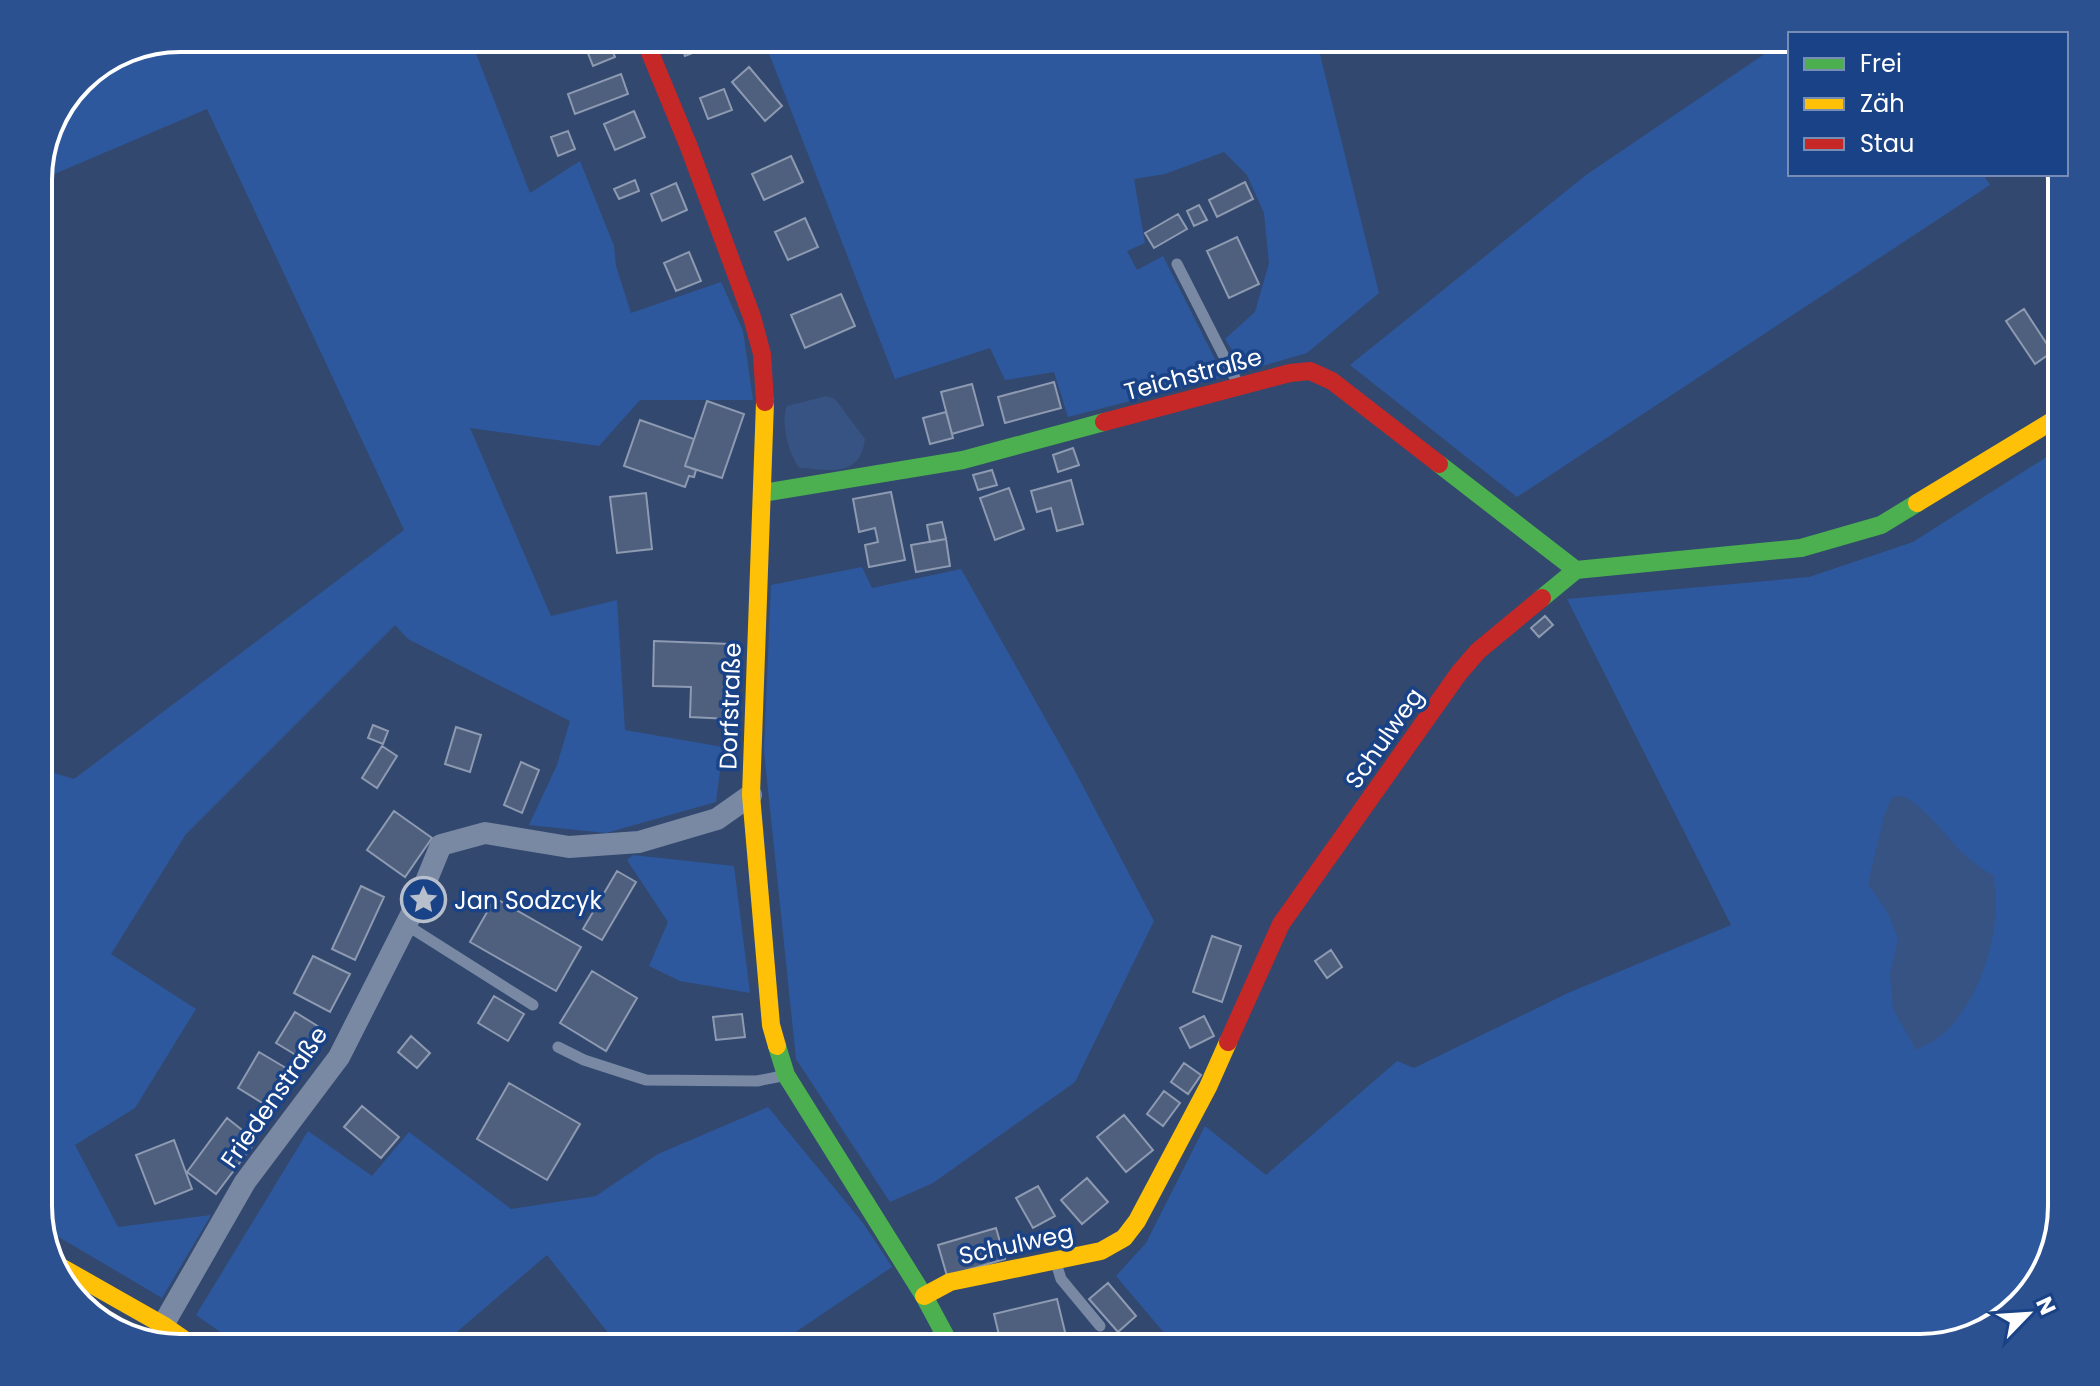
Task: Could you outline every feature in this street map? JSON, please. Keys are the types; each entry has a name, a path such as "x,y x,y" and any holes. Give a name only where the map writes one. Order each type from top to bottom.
{"street":[{"name":"Dorfstraße","path":"650,52 689,147 752,317 762,354 765,401 751,795 771,1025 786,1075 944,1334"},
{"name":"Teichstraße","path":"762,493 963,460 1239,386 1310,371 1332,381 1576,570"},
{"path":"1576,570 1801,548 1881,525 2048,424"},
{"name":"Schulweg","path":"924,1296 950,1282 1056,1262 1113,1245 1124,1238 1137,1221 1208,1087 1281,924 1459,673 1478,651 1576,570"},
{"name":"Friedenstraße","path":"163,1325 245,1182 339,1057 418,901 441,845 485,833 569,847 639,842 717,819 751,795"},
{"path":"717,819 755,840"},
{"path":"71,1273 176,1334"}],"lane":[{"path":"1177,264 1239,386"},
{"path":"405,924 533,1005"},
{"path":"558,1047 584,1060 646,1080 757,1081 786,1075"},
{"path":"1056,1262 1061,1279 1100,1326"}],"shaded area":[{"path":"180,52 475,52 530,193 580,161 614,246 616,266 631,313 721,282 743,331 753,400 640,400 599,446 470,428 551,616 617,600 625,730 723,747 716,802 606,833 529,825 557,765 570,721 408,639 395,625 186,834 111,954 196,1009 135,1108 75,1145 118,1227 211,1215 162,1298 55,1235 52,1214 52,772 74,779 404,530 207,109 52,175 56,147 65,123 78,102 116,69 139,59"},
{"path":"768,52 1319,52 1379,293 1307,353 1245,371 1225,339 1255,312 1269,263 1264,213 1247,175 1224,152 1165,174 1134,179 1145,243 1127,251 1137,270 1163,256 1224,377 1068,417 1054,372 1005,380 990,348 895,379"},
{"path":"1767,52 1788,52 1788,176 1984,176 1990,185 1517,497 1350,365 1586,175"},
{"path":"826,396 835,399 865,439 862,452 850,466 842,469 800,468 792,456 787,438 787,406"},
{"path":"2048,456 2048,1206 2044,1239 2028,1274 1988,1274 1988,1314 1953,1330 1937,1333 1165,1334 1116,1276 1146,1243 1205,1126 1266,1175 1397,1061 1414,1068 1568,993 1731,925 1567,599 1809,577 1913,542"},
{"path":"862,567 872,588 961,569 1076,773 1154,921 1075,1082 933,1183 890,1202 796,1059 764,751 771,585"},
{"path":"1904,796 1968,858 1993,875 1996,895 1992,940 1977,986 1953,1024 1936,1040 1916,1050 1893,1009 1890,974 1898,939 1889,915 1868,884 1884,816 1892,797"},
{"path":"633,855 734,866 750,993 680,981 649,966 668,922 627,860"},
{"path":"768,1107 863,1223 892,1267 793,1334 609,1334 547,1255 454,1334 223,1334 196,1315 308,1131 372,1176 409,1132 511,1209 596,1196 658,1154"}],"building":[{"path":"588,52 613,52 615,57 593,66"},
{"path":"749,67 782,106 765,121 732,82"},
{"path":"621,74 628,94 575,114 568,94"},
{"path":"724,89 732,110 708,119 700,98"},
{"path":"634,111 645,137 615,150 604,124"},
{"path":"568,131 575,149 558,156 551,137"},
{"path":"791,156 803,182 764,200 752,174"},
{"path":"635,180 639,191 619,199 614,189"},
{"path":"1245,182 1253,199 1217,217 1209,200"},
{"path":"676,183 687,210 662,221 651,194"},
{"path":"1199,205 1207,220 1194,226 1187,211"},
{"path":"1178,214 1187,229 1154,248 1145,233"},
{"path":"805,218 818,247 788,260 775,232"},
{"path":"1237,237 1259,284 1229,298 1207,251"},
{"path":"689,252 701,281 676,291 664,263"},
{"path":"841,294 855,326 805,348 791,315"},
{"path":"2024,309 2048,346 2048,355 2035,364 2006,321"},
{"path":"1054,382 1061,408 1005,423 998,397"},
{"path":"972,384 983,425 952,434 941,392"},
{"path":"707,401 744,414 722,478 685,466"},
{"path":"946,412 953,438 930,444 923,418"},
{"path":"640,420 694,439 685,466 696,470 694,477 689,476 685,487 624,466"},
{"path":"1073,448 1079,465 1058,472 1053,455"},
{"path":"992,470 997,485 978,490 973,475"},
{"path":"1071,480 1083,524 1057,531 1051,508 1037,512 1031,491"},
{"path":"1009,488 1024,529 995,540 980,498"},
{"path":"891,492 905,560 869,567 865,545 878,542 875,528 859,532 853,499"},
{"path":"646,493 652,549 617,553 610,497"},
{"path":"942,522 946,539 930,542 927,525"},
{"path":"946,539 950,566 916,572 911,545"},
{"path":"1545,616 1553,625 1539,637 1531,628"},
{"path":"654,641 731,644 729,719 690,717 691,687 653,686"},
{"path":"373,725 388,731 383,744 368,738"},
{"path":"456,727 481,735 470,772 445,764"},
{"path":"382,746 397,756 377,788 362,778"},
{"path":"521,762 539,770 522,813 504,805"},
{"path":"394,811 432,838 405,877 367,850"},
{"path":"617,871 636,882 602,940 583,929"},
{"path":"361,886 384,897 355,960 332,949"},
{"path":"495,898 581,947 556,991 470,942"},
{"path":"1212,936 1241,946 1222,1002 1193,992"},
{"path":"1331,950 1342,967 1327,978 1315,961"},
{"path":"313,956 350,974 330,1012 294,993"},
{"path":"592,971 637,998 606,1051 560,1023"},
{"path":"494,996 524,1014 508,1041 478,1023"},
{"path":"295,1012 324,1030 306,1061 276,1043"},
{"path":"742,1014 745,1037 716,1040 713,1017"},
{"path":"1204,1016 1214,1036 1190,1048 1180,1028"},
{"path":"411,1036 430,1053 417,1068 398,1052"},
{"path":"259,1052 291,1071 269,1107 238,1088"},
{"path":"1184,1063 1201,1075 1188,1094 1171,1082"},
{"path":"509,1083 580,1124 547,1180 477,1139"},
{"path":"1164,1091 1180,1103 1163,1126 1147,1114"},
{"path":"362,1106 399,1137 381,1158 344,1127"},
{"path":"1124,1115 1153,1150 1126,1172 1097,1137"},
{"path":"227,1118 256,1141 216,1194 187,1172"},
{"path":"174,1140 192,1189 155,1204 136,1155"},
{"path":"1087,1178 1108,1202 1082,1224 1061,1200"},
{"path":"1038,1186 1055,1216 1033,1228 1016,1198"},
{"path":"996,1228 1005,1259 947,1276 938,1245"},
{"path":"1108,1283 1136,1316 1118,1332 1089,1299"},
{"path":"1057,1299 1066,1334 999,1334 994,1314"}],"traffic: fast":[{"path":"762,493 963,460 1104,422"},
{"path":"1439,464 1576,570"},
{"path":"1542,598 1576,570 1801,548 1881,525 1917,503"},
{"path":"777,1046 786,1075 944,1334"}],"traffic: slow":[{"path":"765,402 751,795 771,1025 777,1046"},
{"path":"1917,503 2048,423"},
{"path":"924,1296 950,1282 1101,1251 1124,1238 1137,1221 1208,1087 1228,1042"},
{"path":"71,1273 176,1334"}],"traffic: jam":[{"path":"650,52 689,147 752,317 762,354 765,402"},
{"path":"1104,422 1290,373 1310,371 1332,381 1439,464"},
{"path":"1228,1042 1281,924 1459,673 1478,651 1542,598"}],"place":[{"name":"Jan Sodzcyk","path":"423,900"}]}
